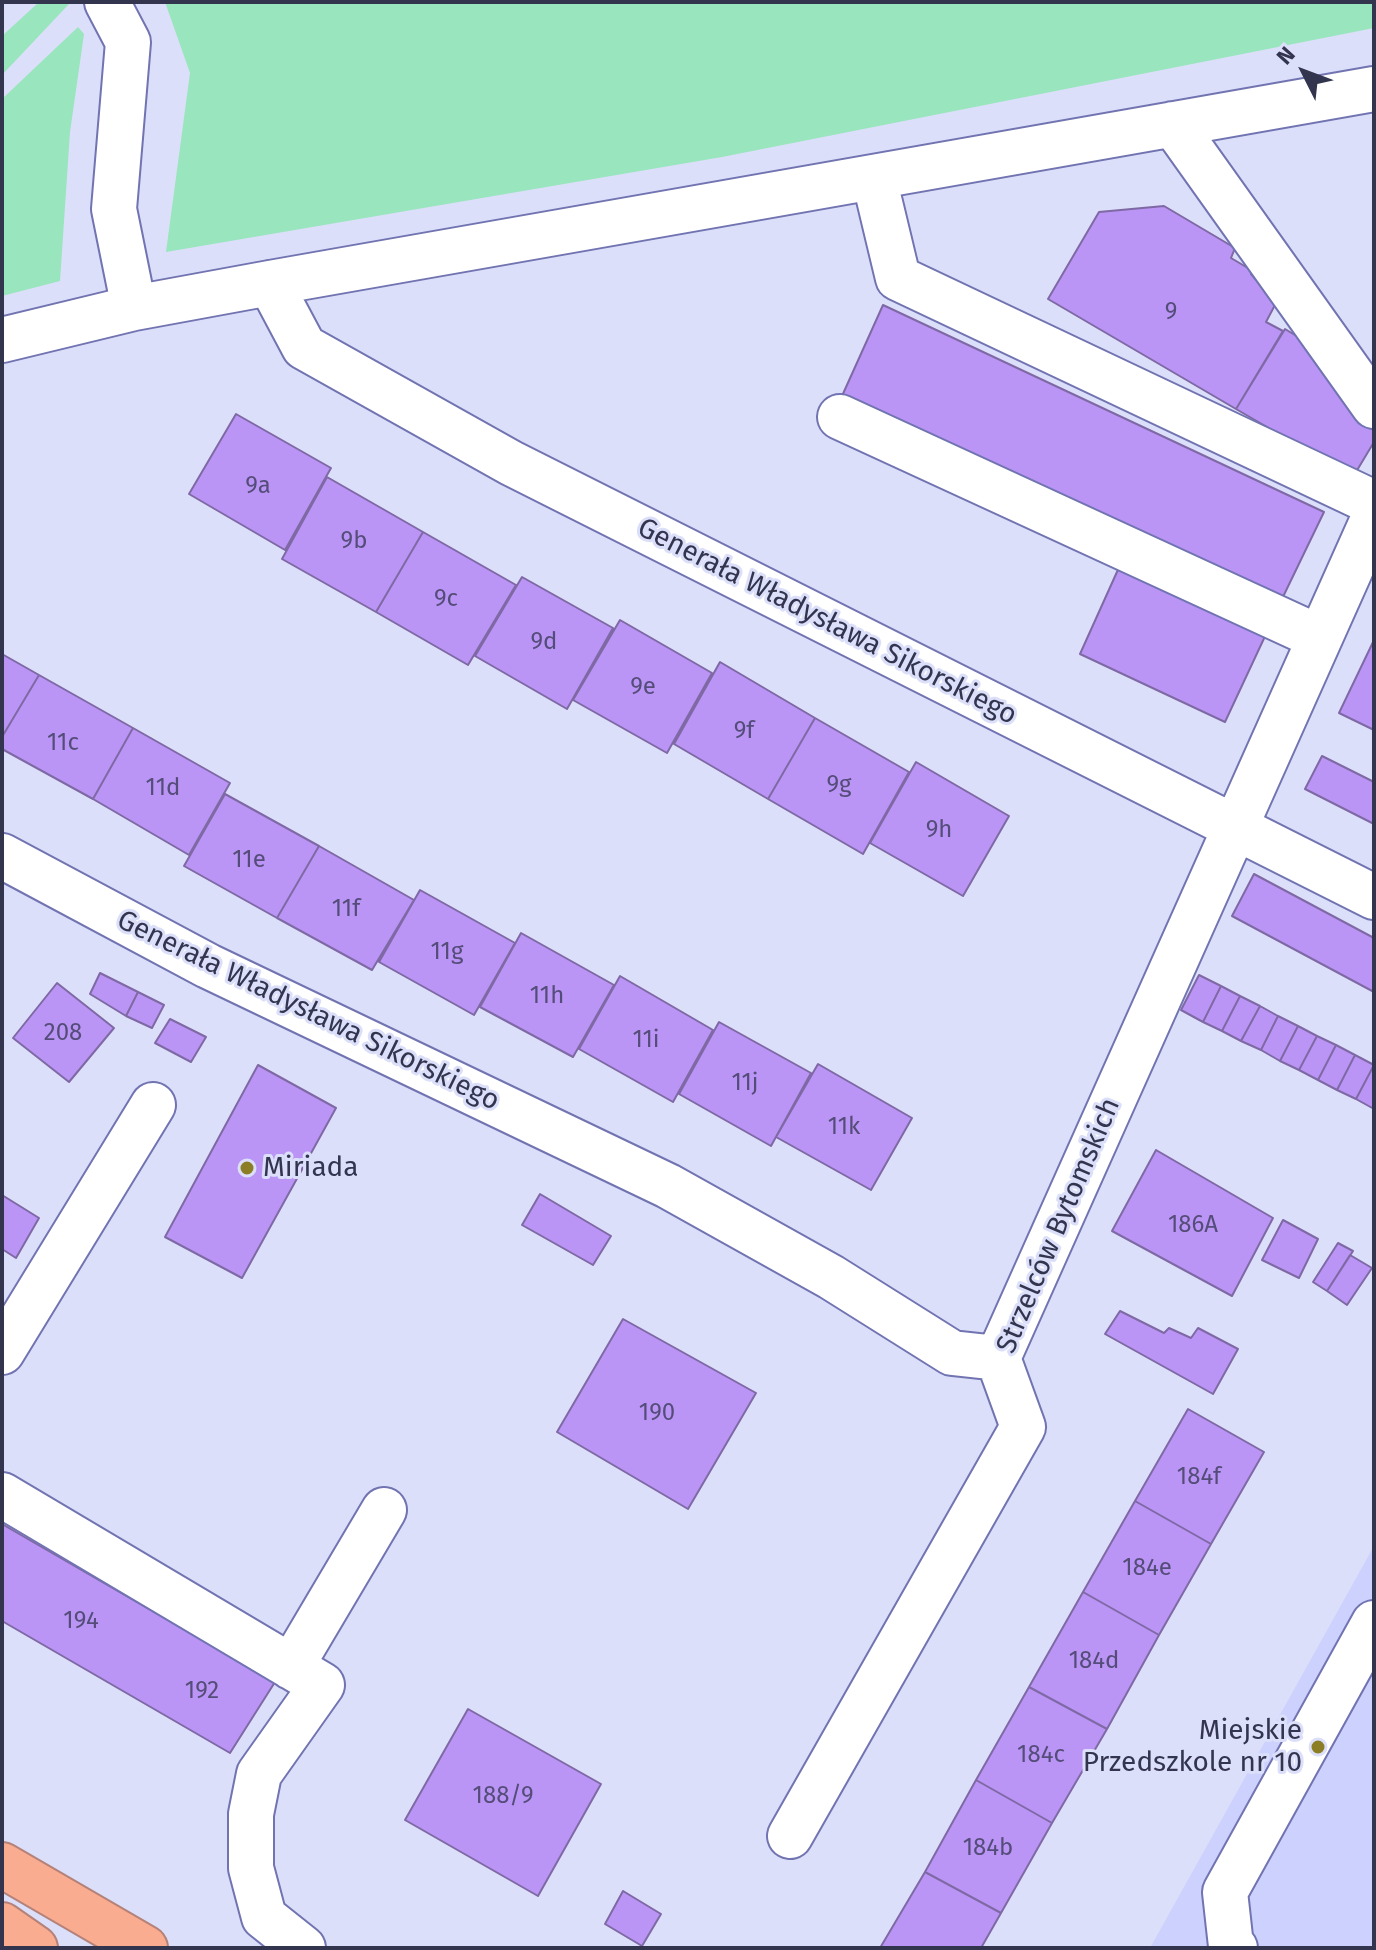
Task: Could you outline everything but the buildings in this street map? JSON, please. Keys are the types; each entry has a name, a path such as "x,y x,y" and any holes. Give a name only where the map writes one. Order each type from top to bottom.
{"highway":[{"path":"2,1865 145,1948"},
{"path":"2,1925 35,1948"}],"street":[{"path":"107,2 128,42 114,209 134,308"},
{"path":"2,340 134,308 270,283 1374,89"},
{"path":"1173,124 1374,406"},
{"path":"874,178 898,278 1374,503"},
{"name":"Generała Władysława Sikorskiego","path":"270,283 304,347 511,463 1233,828"},
{"path":"840,417 1318,637"},
{"path":"1374,517 1233,828 1374,897"},
{"name":"Strzelców Bytomskich","path":"790,1836 1023,1427 998,1358 1233,828"},
{"name":"Generała Władysława Sikorskiego","path":"2,856 208,966 668,1186 831,1277 952,1353 998,1358"},
{"path":"2,1352 153,1105"},
{"path":"2,1495 322,1685 259,1774 251,1814 251,1868 264,1917 304,1948"},
{"path":"291,1667 384,1510"},
{"path":"1235,1948 1231,1946 1225,1892 1374,1623"}],"shaded area":[{"name":"Miejskie Przedszkole nr 10","path":"1374,1546 1374,1948 1150,1948"}],"green space":[{"path":"39,2 69,4 2,75 2,36"},
{"path":"165,2 1374,2 1374,28 722,157 166,252 190,73"},
{"path":"78,27 84,34 70,132 60,281 2,296 2,99"}],"place":[{"name":"Miriada","path":"247,1168"},
{"name":"Miejskie Przedszkole nr 10","path":"1318,1747"}]}
